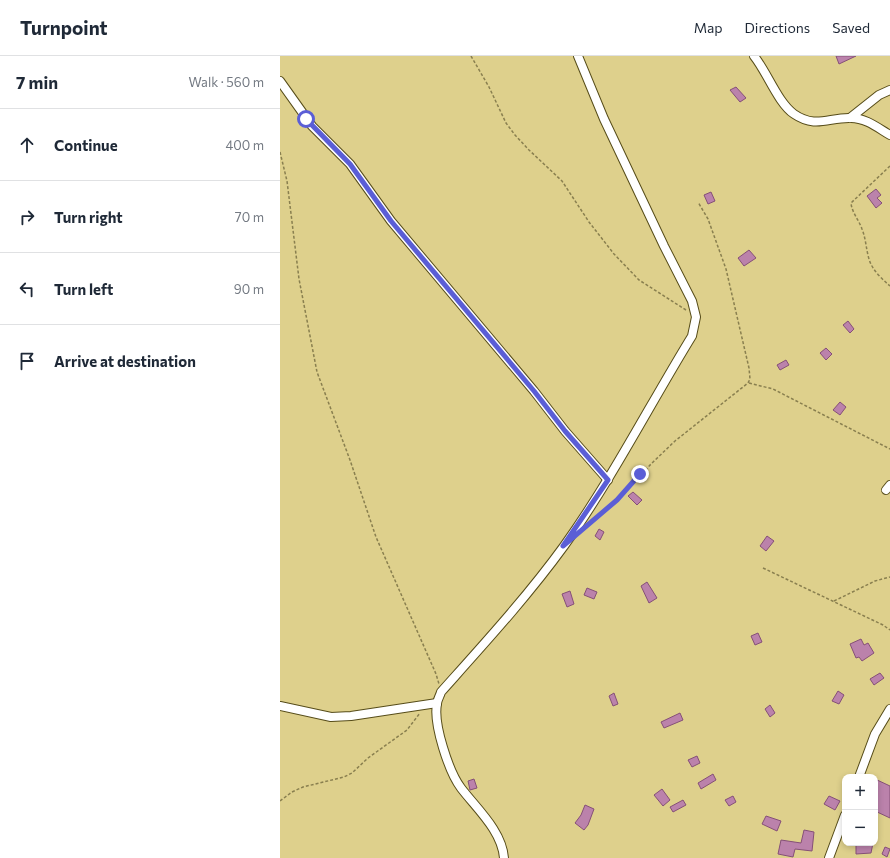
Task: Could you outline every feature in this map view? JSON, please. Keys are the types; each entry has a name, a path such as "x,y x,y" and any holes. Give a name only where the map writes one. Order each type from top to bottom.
{"street":[{"path":"504,858 503,849 496,833 460,787 451,768 439,735 436,716 437,703 442,692 504,621 563,546 608,480 692,336 696,316 692,301 657,232 604,119 578,56"},
{"path":"754,56 761,65 783,103 794,114 805,119 819,122 850,118 868,122 890,135"},
{"path":"280,81 309,123 350,164 391,221 534,391 565,431 608,480"},
{"path":"850,118 879,95 890,90"},
{"path":"280,706 331,717 351,716 437,703"},
{"path":"860,774 876,734 890,709"},
{"path":"828,858 842,823"}],"path":[{"path":"471,56 489,87 506,123 529,150 562,181 589,222 614,254 639,280 696,316"},
{"path":"280,152 287,181 299,279 317,372 350,460 376,537 436,674 442,692"},
{"path":"890,166 851,203 851,210 866,239 869,260 876,273 890,286"},
{"path":"588,526 617,500 652,462 675,441 748,383 750,374 726,269 708,219 698,202"},
{"path":"748,383 773,389 890,449"},
{"path":"762,568 883,624 890,630"},
{"path":"834,601 875,581 890,577"},
{"path":"280,801 292,792 352,774 368,758 407,730 426,705"}],"building":[{"path":"836,56 856,56 839,64"},
{"path":"736,87 746,98 740,102 730,90"},
{"path":"876,189 881,195 877,198 882,203 876,208 867,196"},
{"path":"711,192 715,201 708,204 704,195"},
{"path":"749,250 756,258 744,266 738,258"},
{"path":"848,321 854,329 850,333 843,325"},
{"path":"826,348 832,354 826,360 820,353"},
{"path":"786,360 789,365 780,370 777,365"},
{"path":"840,402 846,407 840,415 833,410"},
{"path":"633,492 642,500 637,505 628,496"},
{"path":"599,529 604,532 600,540 595,536"},
{"path":"767,536 774,541 766,551 760,546"},
{"path":"647,582 657,598 649,603 641,586"},
{"path":"587,588 597,592 594,599 584,595"},
{"path":"570,591 574,604 567,607 562,594"},
{"path":"758,633 762,642 755,645 751,636"},
{"path":"861,639 864,645 868,643 874,653 862,661 859,657 856,658 850,644"},
{"path":"880,673 884,678 874,685 870,679"},
{"path":"838,691 844,695 839,704 832,701"},
{"path":"614,693 618,704 613,706 609,696"},
{"path":"770,705 775,713 770,717 765,709"},
{"path":"680,713 683,720 664,728 661,722"},
{"path":"697,756 700,763 692,767 688,760"},
{"path":"713,774 716,780 701,789 698,783"},
{"path":"474,779 477,788 470,790 468,781"},
{"path":"878,780 890,786 890,818 878,812"},
{"path":"662,789 670,800 663,806 654,795"},
{"path":"733,796 736,802 729,806 725,800"},
{"path":"829,796 840,801 835,810 824,804"},
{"path":"683,800 686,805 673,812 670,807"},
{"path":"585,805 594,809 588,825 584,830 575,823 581,815"},
{"path":"766,816 781,821 777,831 762,824"},
{"path":"804,830 814,832 812,851 795,849 793,857 778,854 781,840 801,843"},
{"path":"856,846 872,846 871,853 856,854"},
{"path":"885,847 890,849 887,857 882,854"}],"route":[{"path":"306,119 350,164 391,221 534,391 565,431 608,480 563,546 617,500 640,474"}]}
